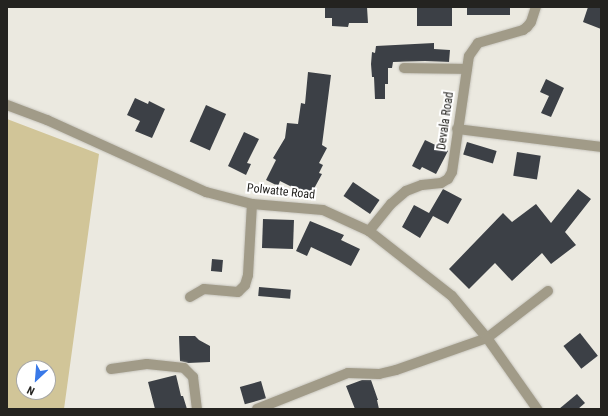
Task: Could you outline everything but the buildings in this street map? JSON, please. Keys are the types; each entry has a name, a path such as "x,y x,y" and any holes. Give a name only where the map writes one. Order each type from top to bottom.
{"street":[{"name":"Devala Road","path":"369,231 392,204 406,191 422,185 441,183 448,180 452,172 457,129 469,56 478,43 523,30 531,22 536,7"},
{"path":"404,68 467,69"},
{"name":"Polwatte Road","path":"7,105 47,120 206,192 252,204 323,210 369,231 452,296 487,338 537,409"},
{"path":"457,129 601,147"},
{"path":"190,296 204,289 238,292 245,286 248,275 252,204"},
{"path":"257,409 348,373 379,374 396,370 487,338 548,291"},
{"path":"111,369 147,364 184,368 193,377 197,409"}],"shaded area":[{"path":"7,119 99,154 64,409 7,409"}]}
